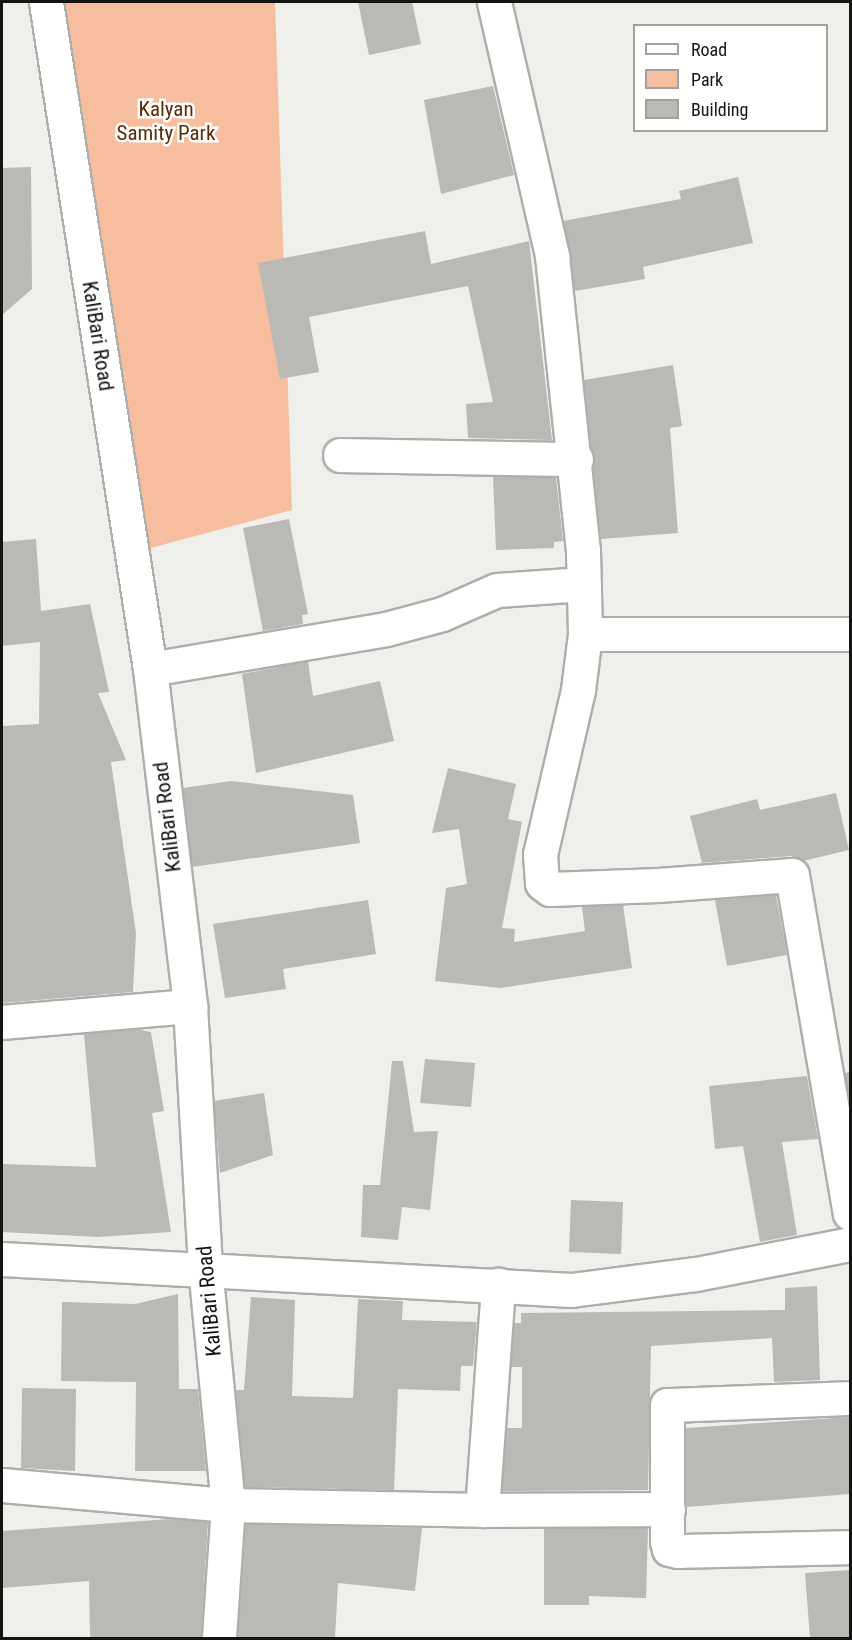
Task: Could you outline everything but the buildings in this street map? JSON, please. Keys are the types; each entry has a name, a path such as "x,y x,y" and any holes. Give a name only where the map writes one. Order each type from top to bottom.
{"street":[{"name":"KaliBari Road","path":"46,2 150,669 190,1006 206,1267 228,1505 219,1638"},
{"path":"494,2 552,256 576,459 584,584 585,634 579,690 540,854 542,883 550,888 658,885 792,875 850,1213"},
{"path":"340,455 576,459"},
{"path":"150,669 386,629 442,614 497,590 584,584"},
{"path":"585,634 850,634"},
{"path":"2,1022 190,1006"},
{"path":"2,1258 206,1267 571,1290 696,1274 850,1244"},
{"path":"482,1510 498,1285"},
{"path":"850,1398 667,1405 667,1541 669,1549 678,1551 850,1547"},
{"path":"2,1485 228,1505 482,1510 668,1509"}],"green space":[{"name":"Kalyan Samity Park","path":"29,2 275,2 292,510 128,554"}]}
